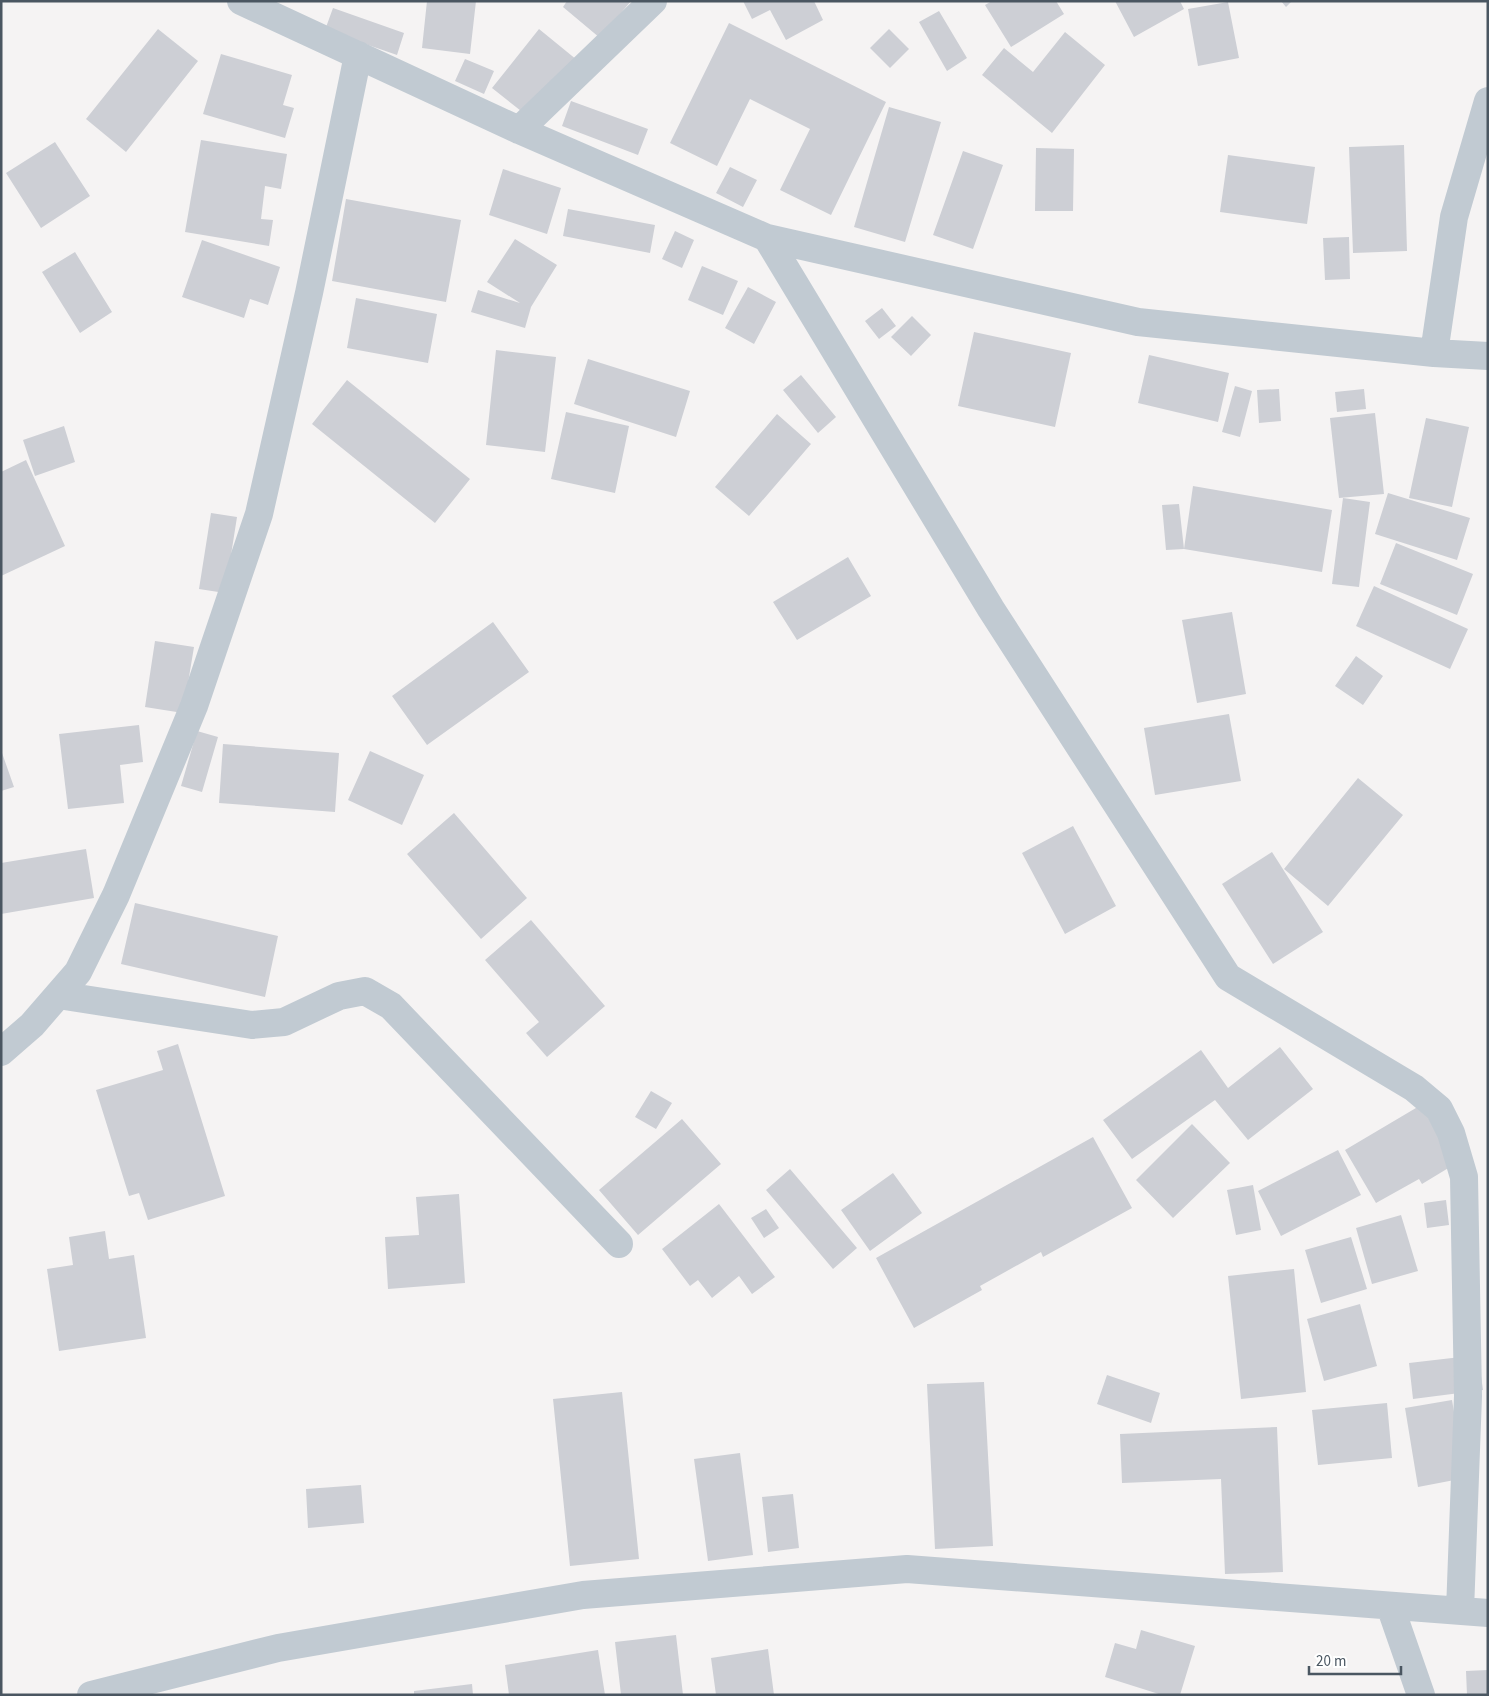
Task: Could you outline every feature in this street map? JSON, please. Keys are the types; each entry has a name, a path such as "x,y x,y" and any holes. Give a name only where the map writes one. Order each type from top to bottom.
{"street":[{"path":"241,1 519,130 767,238 1138,322 1434,353 1488,356"},
{"path":"519,130 653,1"},
{"path":"1,1052 32,1025 78,972 116,895 194,706 258,514 309,293 358,55"},
{"path":"1434,353 1454,217 1488,102"},
{"path":"767,238 991,609 1228,977 1414,1088 1439,1109 1451,1134 1464,1177 1468,1396 1460,1612"},
{"path":"58,995 252,1025 284,1022 338,996 365,991 392,1006 619,1244"},
{"path":"92,1695 278,1648 583,1595 907,1569 1488,1613"},
{"path":"1390,1606 1421,1695"}],"building":[{"path":"427,1 476,1 470,54 422,48"},
{"path":"567,1 631,1 600,38 563,7"},
{"path":"743,1 814,1 823,20 786,40 770,10 752,19"},
{"path":"992,1 1056,1 1064,14 1011,47 985,5"},
{"path":"1115,1 1180,1 1184,9 1134,37"},
{"path":"1281,1 1292,1 1286,7"},
{"path":"1228,2 1239,58 1198,66 1188,9"},
{"path":"333,8 404,33 397,55 325,30"},
{"path":"939,11 967,58 947,71 919,22"},
{"path":"729,23 886,102 831,215 780,190 810,129 750,99 717,166 670,143"},
{"path":"158,29 198,61 126,152 86,119"},
{"path":"539,29 577,60 530,118 492,88"},
{"path":"889,29 909,49 890,68 870,48"},
{"path":"1065,32 1105,65 1052,133 982,75 1004,48 1033,72"},
{"path":"221,54 292,75 283,105 294,108 285,138 203,114"},
{"path":"465,59 494,71 484,94 455,81"},
{"path":"571,101 648,129 638,155 562,126"},
{"path":"889,107 941,122 905,242 854,227"},
{"path":"201,140 287,154 281,189 265,186 261,219 273,220 269,246 185,232"},
{"path":"55,142 90,196 41,228 6,173"},
{"path":"1404,145 1407,251 1353,253 1349,147"},
{"path":"1036,148 1074,149 1073,211 1035,211"},
{"path":"963,151 1003,165 973,249 933,235"},
{"path":"1228,155 1315,167 1307,224 1220,212"},
{"path":"730,167 757,180 743,207 716,193"},
{"path":"503,169 561,188 547,234 489,215"},
{"path":"346,199 461,220 446,302 332,281"},
{"path":"568,209 655,225 650,253 563,236"},
{"path":"675,231 694,240 682,268 662,259"},
{"path":"1349,237 1350,279 1325,280 1323,238"},
{"path":"515,239 557,265 531,307 525,328 471,312 478,290 520,303 487,282"},
{"path":"202,240 280,267 268,305 250,299 244,318 182,297"},
{"path":"75,252 112,312 80,333 42,272"},
{"path":"702,266 738,281 723,315 688,300"},
{"path":"748,287 776,302 754,344 725,328"},
{"path":"356,298 437,314 428,363 347,348"},
{"path":"882,308 896,326 879,339 865,321"},
{"path":"912,316 931,335 911,356 891,337"},
{"path":"974,332 1071,353 1055,427 958,406"},
{"path":"496,350 556,357 545,452 486,445"},
{"path":"1149,355 1229,373 1218,422 1138,403"},
{"path":"588,359 690,391 676,437 574,404"},
{"path":"801,375 836,417 818,433 783,390"},
{"path":"347,380 470,479 435,523 312,424"},
{"path":"1235,386 1252,391 1240,437 1222,432"},
{"path":"1279,389 1281,421 1259,423 1257,390"},
{"path":"1364,389 1366,409 1337,412 1335,392"},
{"path":"566,412 629,426 615,493 551,479"},
{"path":"1375,413 1384,494 1339,498 1330,418"},
{"path":"777,414 811,444 749,516 715,487"},
{"path":"1426,418 1469,427 1452,507 1409,498"},
{"path":"64,426 75,462 35,476 23,440"},
{"path":"26,460 65,546 1,576 1,472"},
{"path":"1193,486 1332,510 1322,572 1184,549"},
{"path":"1388,493 1470,518 1457,560 1375,534"},
{"path":"1343,498 1370,502 1359,587 1332,584"},
{"path":"1179,504 1184,549 1166,550 1162,505"},
{"path":"211,513 237,517 225,593 199,589"},
{"path":"1396,543 1473,574 1457,615 1380,584"},
{"path":"848,557 871,596 797,640 773,602"},
{"path":"1374,586 1468,629 1450,669 1356,626"},
{"path":"1232,612 1246,694 1197,703 1182,620"},
{"path":"493,622 529,672 427,745 392,696"},
{"path":"155,641 194,647 183,713 145,707"},
{"path":"1356,656 1383,676 1363,705 1335,686"},
{"path":"1229,714 1241,781 1155,795 1144,728"},
{"path":"139,725 143,762 120,765 124,803 68,809 59,734"},
{"path":"197,731 218,737 202,792 181,786"},
{"path":"223,744 339,753 335,812 219,803"},
{"path":"1,750 14,787 1,791"},
{"path":"370,751 424,775 402,825 348,800"},
{"path":"1358,778 1403,815 1328,906 1284,869"},
{"path":"454,813 527,898 481,939 407,854"},
{"path":"1073,826 1116,906 1065,934 1022,853"},
{"path":"86,849 94,898 1,914 1,863"},
{"path":"1272,852 1323,932 1273,964 1222,884"},
{"path":"135,903 278,936 265,997 121,964"},
{"path":"531,920 605,1006 547,1057 526,1033 539,1022 485,960"},
{"path":"178,1044 225,1196 148,1220 139,1193 129,1196 96,1090 163,1070 157,1051"},
{"path":"1280,1047 1313,1089 1248,1140 1215,1100 1132,1159 1103,1120 1201,1050 1228,1088"},
{"path":"651,1091 672,1103 656,1129 635,1117"},
{"path":"1421,1105 1455,1164 1422,1184 1419,1179 1376,1203 1345,1150"},
{"path":"682,1119 721,1164 638,1235 599,1190"},
{"path":"1192,1124 1230,1163 1173,1218 1136,1180"},
{"path":"1093,1137 1132,1208 1043,1257 1041,1252 980,1286 982,1290 914,1328 876,1258"},
{"path":"1338,1150 1361,1195 1281,1236 1258,1191"},
{"path":"790,1169 857,1248 833,1269 766,1190"},
{"path":"893,1173 922,1213 870,1251 841,1210"},
{"path":"1253,1185 1261,1230 1236,1235 1227,1190"},
{"path":"459,1194 465,1283 388,1289 385,1237 419,1235 416,1197"},
{"path":"1446,1200 1449,1225 1427,1228 1424,1203"},
{"path":"719,1204 775,1277 752,1294 739,1276 712,1298 698,1280 690,1286 662,1249"},
{"path":"766,1209 779,1228 764,1238 751,1218"},
{"path":"1401,1215 1418,1271 1372,1284 1356,1228"},
{"path":"105,1231 109,1259 134,1255 146,1338 59,1351 47,1269 73,1265 69,1237"},
{"path":"1351,1237 1367,1289 1321,1303 1305,1250"},
{"path":"1294,1269 1306,1392 1241,1399 1228,1276"},
{"path":"1360,1304 1377,1366 1324,1381 1307,1319"},
{"path":"1478,1355 1483,1390 1413,1399 1409,1363"},
{"path":"1107,1375 1160,1393 1151,1423 1097,1404"},
{"path":"984,1382 993,1546 935,1549 927,1384"},
{"path":"622,1392 639,1559 570,1566 553,1399"},
{"path":"1452,1400 1465,1478 1418,1487 1405,1408"},
{"path":"1387,1403 1392,1458 1318,1465 1312,1410"},
{"path":"1277,1427 1283,1572 1225,1574 1221,1479 1122,1483 1120,1434"},
{"path":"740,1453 753,1555 708,1561 694,1459"},
{"path":"361,1485 364,1523 308,1528 306,1489"},
{"path":"793,1494 799,1548 768,1552 762,1497"},
{"path":"1141,1630 1195,1646 1180,1695 1162,1695 1105,1677 1115,1643 1136,1649"},
{"path":"676,1635 683,1695 621,1695 615,1642"},
{"path":"768,1649 774,1695 716,1695 711,1658"},
{"path":"598,1650 605,1695 509,1695 505,1665"},
{"path":"1488,1670 1488,1695 1467,1695 1466,1671"},
{"path":"472,1684 473,1695 414,1695 414,1691"}]}
